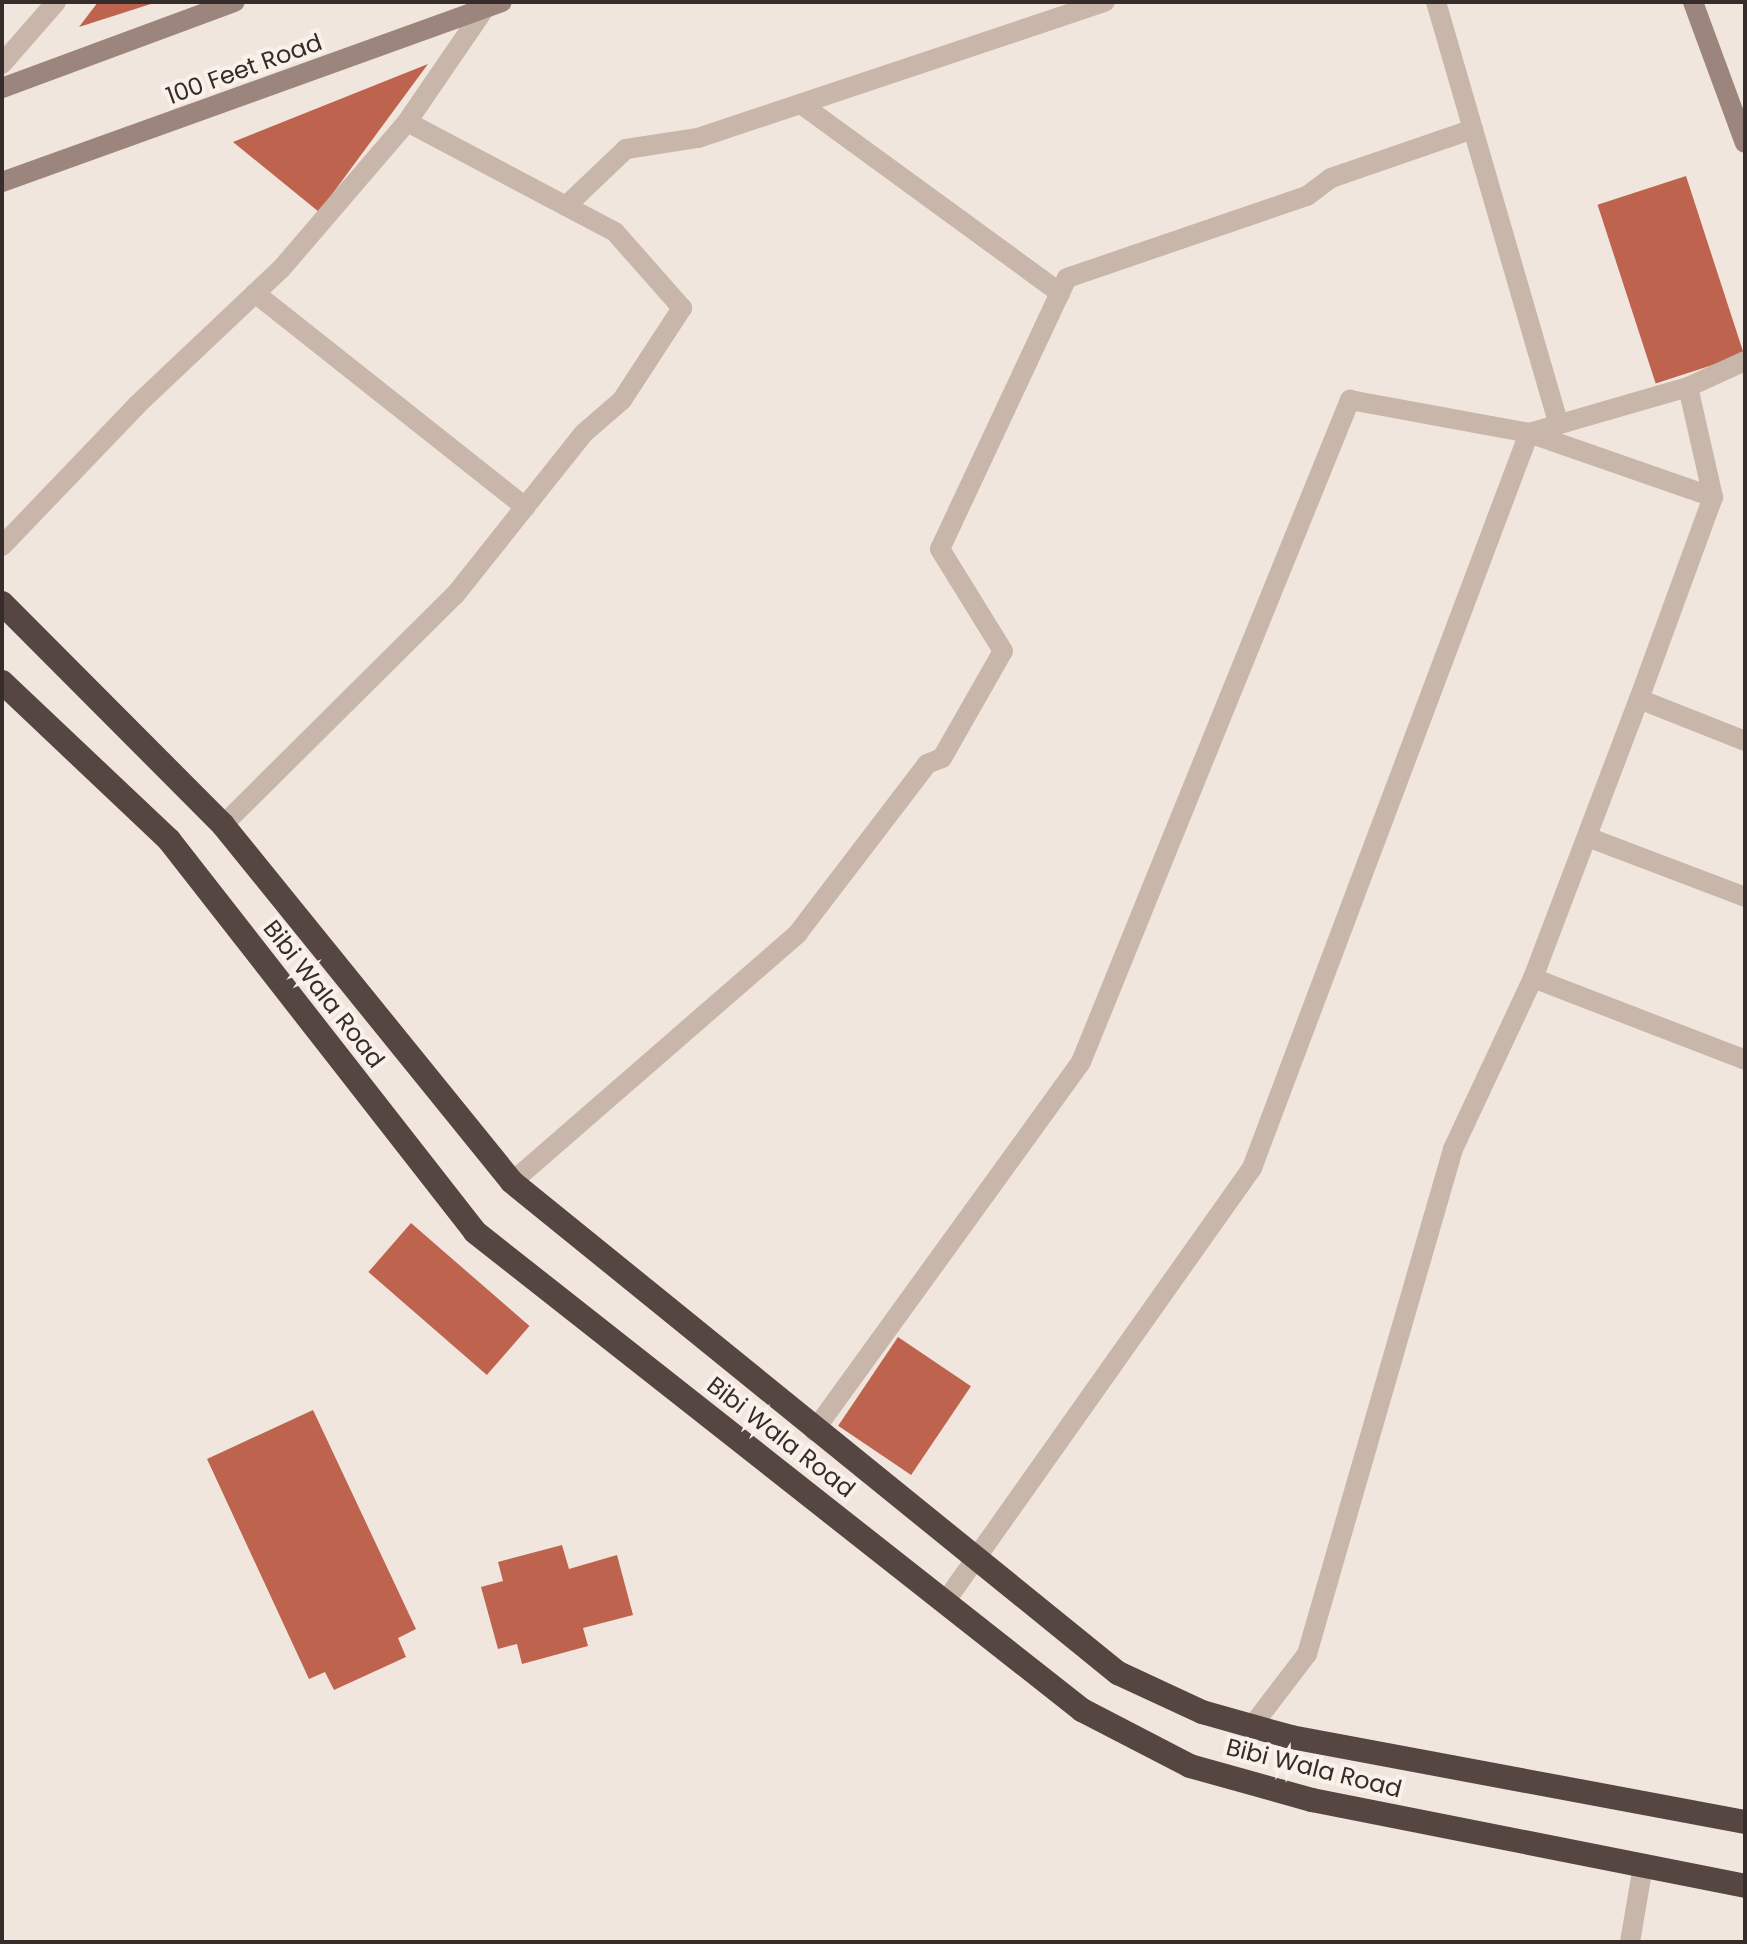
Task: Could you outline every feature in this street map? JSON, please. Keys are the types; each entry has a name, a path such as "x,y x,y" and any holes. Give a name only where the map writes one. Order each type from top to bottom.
{"highway":[{"path":"2,603 223,825 512,1182 814,1431 1118,1673 1202,1712 1252,1726 1745,1822"},
{"name":"Bibi Wala Road","path":"2,682 169,840 475,1232 1082,1710 1190,1766 1312,1800 1745,1886"}],"main road":[{"path":"2,88 235,2"},
{"path":"1693,2 1745,143"},
{"name":"100 Feet Road","path":"2,182 493,6"}],"street":[{"path":"2,64 56,2"},
{"path":"566,206 626,149 698,138 1105,2"},
{"path":"1436,2 1558,421"},
{"path":"2,546 137,405 255,293 407,122 493,6"},
{"path":"801,104 1060,293"},
{"path":"223,825 455,595 584,433 622,400 682,308 615,232 407,122"},
{"path":"512,1182 798,933 927,764 942,758 1003,651 940,549 1067,278 1307,196 1331,178 1473,129"},
{"path":"255,293 525,507"},
{"path":"945,1602 977,1562 1252,1168 1529,433 1558,421 1688,387 1745,361"},
{"path":"1252,1726 1307,1654 1453,1149 1533,978 1590,838 1713,497 1688,387"},
{"path":"814,1431 1081,1062 1350,400 1529,433 1713,497"},
{"path":"1639,699 1745,741"},
{"path":"1590,838 1745,897"},
{"path":"1533,978 1745,1060"},
{"path":"1630,1942 1643,1866"}],"building":[{"path":"98,2 157,2 79,27"},
{"path":"428,64 319,212 233,142"},
{"path":"1686,176 1744,355 1656,384 1598,205"},
{"path":"411,1223 529,1326 487,1375 368,1272"},
{"path":"898,1337 971,1386 911,1475 838,1426"},
{"path":"313,1410 416,1629 398,1638 406,1657 334,1690 325,1672 309,1679 207,1459"},
{"path":"562,1545 569,1569 617,1555 633,1615 583,1628 588,1646 522,1664 517,1644 498,1649 481,1587 503,1581 498,1562"}]}
